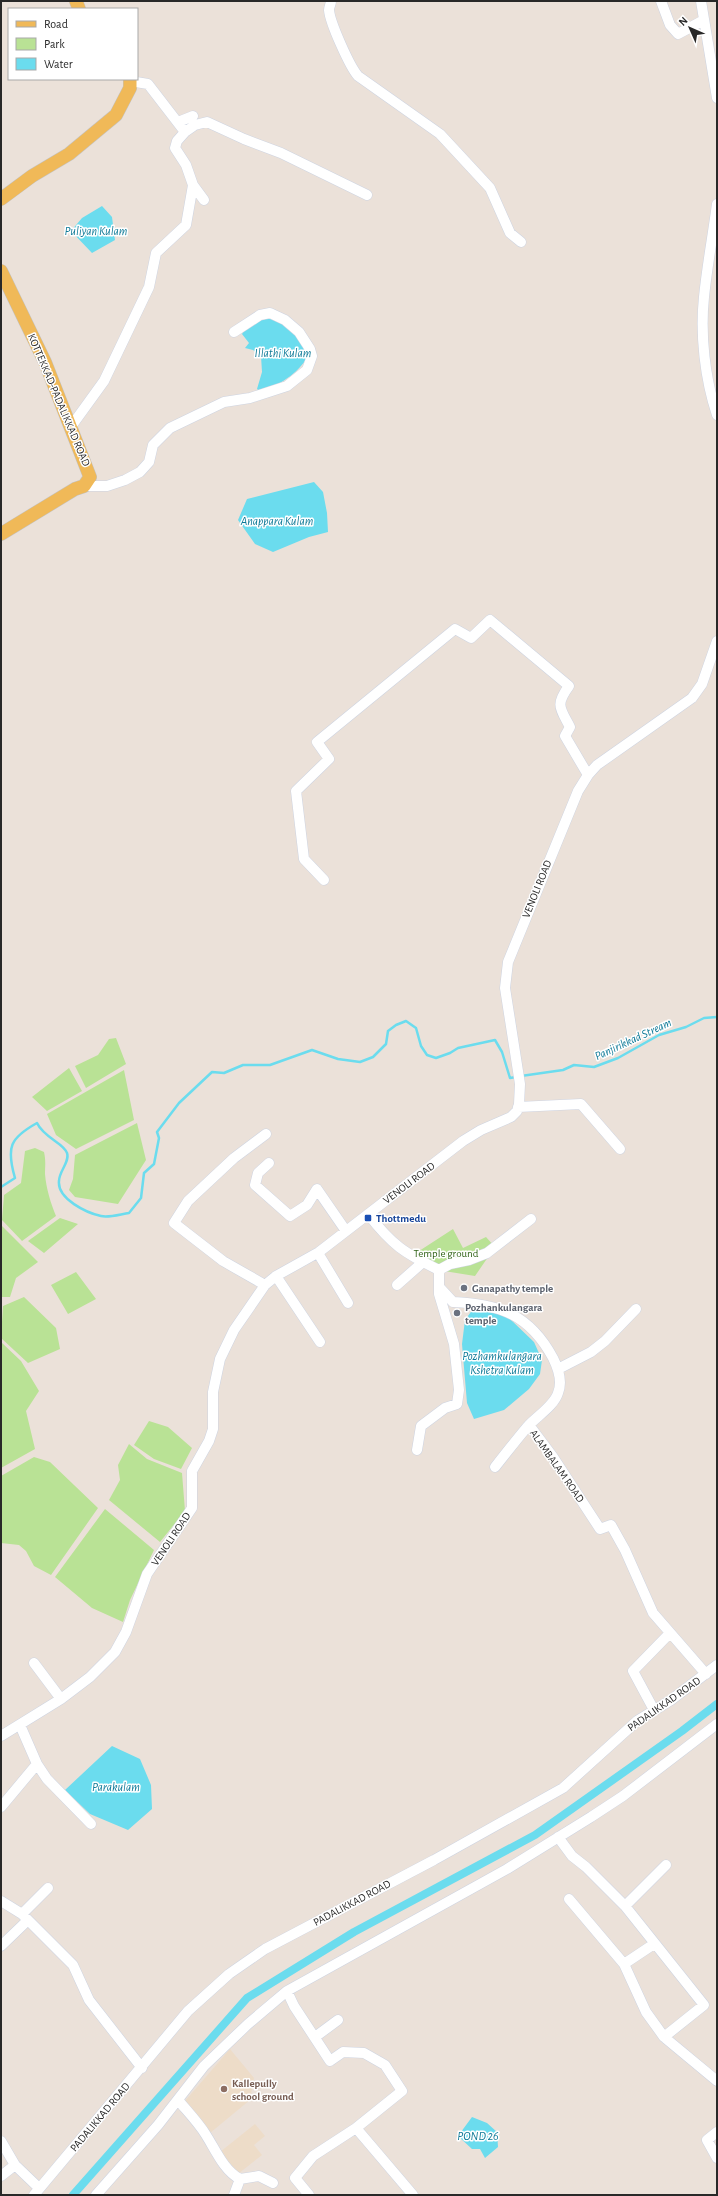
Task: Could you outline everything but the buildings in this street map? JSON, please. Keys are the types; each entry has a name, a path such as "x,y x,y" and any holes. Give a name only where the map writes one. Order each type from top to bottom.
{"main road":[{"path":"1,199 32,176 69,154 116,115 130,88 130,80"},
{"name":"KOTTEKKAD-PADALIKKAD ROAD","path":"1,271 45,362 90,477 84,486"},
{"path":"1,534 69,493 84,486"}],"street":[{"path":"331,1 329,10 352,69 358,76 440,134 490,188 510,233 521,242"},
{"path":"661,1 670,26 678,34 704,20"},
{"path":"701,1 717,98"},
{"path":"130,80 148,84 185,132"},
{"path":"178,122 193,116"},
{"path":"204,200 193,185 186,165 175,148 177,140 185,132 195,125 207,122 244,139 281,153 367,195"},
{"path":"70,428 104,381 149,287 156,253 186,225 193,185"},
{"path":"717,204 703,298 704,346 711,397 717,415"},
{"path":"84,486 107,486 140,472 149,462 154,445 170,428 224,402 250,398 286,386 307,370 312,356 310,349 298,332 285,320 270,313 260,315 234,332"},
{"path":"324,880 304,859 296,791 328,758 317,742 455,629 471,638 490,620 569,686 560,698 559,706 570,727 565,736 588,775"},
{"name":"VENOLI ROAD","path":"1,1736 61,1699 90,1677 115,1652 126,1632 148,1574 190,1512 192,1503 192,1471 209,1441 213,1429 213,1392 220,1359 234,1330 265,1285 276,1276 318,1253 463,1141 481,1130 511,1117 518,1108 520,1084 505,988 508,962 567,816 578,791 588,775 597,765 636,736 677,710 692,698 702,684 717,642"},
{"path":"518,1108 581,1104 620,1149"},
{"path":"265,1285 223,1261 174,1223 188,1201 234,1158 266,1134"},
{"path":"269,1163 258,1173 255,1185 290,1216 307,1205 317,1189 346,1231"},
{"path":"368,1214 385,1237 398,1248 439,1270"},
{"path":"439,1270 450,1264 469,1260 487,1253 531,1219"},
{"path":"318,1253 348,1303"},
{"path":"397,1285 423,1262"},
{"path":"417,1450 421,1426 445,1408 457,1404 459,1390 454,1344 438,1294 440,1288 439,1270"},
{"path":"276,1276 320,1342"},
{"path":"440,1288 453,1302 443,1307"},
{"name":"ALAMBALAM ROAD","path":"453,1302 482,1303 512,1314 531,1326 549,1351 558,1369 560,1385 558,1394 553,1402 529,1426 553,1457 600,1530 611,1525 625,1550 654,1613 673,1637"},
{"path":"558,1369 591,1352 605,1341 636,1309"},
{"path":"495,1467 529,1426"},
{"path":"654,1710 632,1671 673,1637 706,1674"},
{"path":"34,1663 61,1699"},
{"name":"PADALIKKAD ROAD","path":"37,2192 188,2011 235,1970 265,1949 434,1860 563,1788 637,1721 717,1665"},
{"path":"96,2195 158,2125 204,2066 248,2024 287,1991 507,1869 623,1796 717,1724"},
{"path":"20,1725 37,1764 48,1779 91,1824"},
{"path":"1,1807 37,1764"},
{"path":"558,1837 572,1856 586,1867 625,1906 704,2005 664,2037"},
{"path":"625,1906 666,1865"},
{"path":"1,1946 48,1888"},
{"path":"569,1898 624,1964 646,2012 664,2037 717,2081"},
{"path":"1,1901 25,1917 73,1965 89,2000 142,2068"},
{"path":"624,1964 654,1944"},
{"path":"287,1991 294,2006 330,2061 343,2052 364,2053 385,2065 402,2091 356,2128 313,2156 295,2178 309,2195"},
{"path":"315,2037 338,2020"},
{"path":"178,2100 235,2176 240,2179 259,2176 273,2183"},
{"path":"356,2128 413,2195"},
{"path":"717,2132 707,2140 717,2158"},
{"path":"1,2141 15,2165 37,2192"},
{"path":"1,2176 15,2165"},
{"path":"234,2195 240,2179"}],"shaded area":[{"name":"Kallepully school ground","path":"230,2049 254,2078 250,2100 210,2133 185,2101"},
{"path":"255,2124 265,2136 254,2145 262,2155 238,2174 220,2152"}],"green space":[{"path":"116,1038 126,1064 86,1088 75,1066 98,1055 109,1039"},
{"path":"69,1068 82,1091 47,1111 32,1097"},
{"path":"124,1070 134,1120 76,1149 56,1135 47,1114"},
{"path":"137,1123 146,1160 118,1204 75,1197 69,1190 73,1179 75,1155"},
{"path":"35,1148 44,1152 46,1185 56,1216 22,1241 2,1220 4,1195 21,1183 25,1151"},
{"path":"60,1218 78,1224 44,1253 28,1241"},
{"path":"1,1225 38,1262 16,1278 10,1297 1,1297"},
{"name":"Temple ground","path":"453,1229 463,1248 486,1237 495,1247 475,1276 444,1271 416,1253"},
{"path":"76,1272 96,1299 68,1314 51,1285"},
{"path":"24,1297 56,1328 60,1349 28,1363 1,1338 3,1306"},
{"path":"1,1342 21,1361 39,1391 26,1411 35,1449 1,1468"},
{"path":"149,1421 168,1427 192,1448 181,1469 154,1459 134,1445"},
{"path":"129,1444 147,1459 182,1473 185,1511 160,1542 109,1500 120,1480 118,1465"},
{"path":"34,1457 50,1462 98,1508 51,1575 34,1566 26,1551 19,1545 1,1543 1,1476"},
{"path":"105,1509 154,1550 130,1600 123,1622 92,1608 55,1577"}],"water":[{"name":"Puliyan Kulam","path":"102,206 112,217 115,240 92,253 71,231 82,218"},
{"name":"Illathi Kulam","path":"269,314 287,327 311,351 296,371 284,381 262,393 257,389 262,372 261,356 253,350 245,348 249,343 242,334 246,328"},
{"name":"Anappara Kulam","path":"314,482 323,492 327,513 328,532 309,537 273,552 255,544 238,520 247,499"},
{"name":"Pozhamkulangara Kshetra Kulam","path":"476,1305 509,1318 534,1342 542,1360 540,1374 529,1389 504,1410 474,1419 467,1403 462,1344 465,1320"},
{"name":"Parakulam","path":"112,1746 140,1759 151,1785 152,1809 128,1830 90,1814 65,1790"},
{"name":"POND 26","path":"472,2117 487,2123 497,2132 498,2147 485,2158 480,2149 472,2149 458,2136"}],"waterway":[{"name":"Panjirikkad Stream","path":"521,1076 563,1070 574,1065 594,1067 618,1058 659,1035 686,1027 704,1018 717,1017"},
{"name":"Panjirikkad Stream","path":"1,1187 15,1178 11,1158 12,1144 28,1128 37,1123 44,1133 62,1146 67,1153 67,1160 59,1177 59,1181 60,1188 68,1199 88,1212 101,1216 129,1213 141,1198 144,1173 154,1164 159,1138 157,1132 179,1103 212,1072 224,1073 243,1065 270,1065 312,1050 338,1059 360,1062 373,1057 386,1044 388,1031 396,1025 406,1021 416,1028 421,1046 427,1055 436,1058 450,1053 458,1048 495,1040 502,1052 510,1078 516,1077"},
{"path":"73,2195 247,1998 354,1932 535,1835 682,1731 717,1704"}],"place":[{"name":"Thottmedu","path":"368,1218"},
{"name":"Ganapathy temple","path":"464,1288"},
{"name":"Pozhankulangara temple","path":"457,1313"},
{"name":"Kallepully school ground","path":"224,2089"}]}
